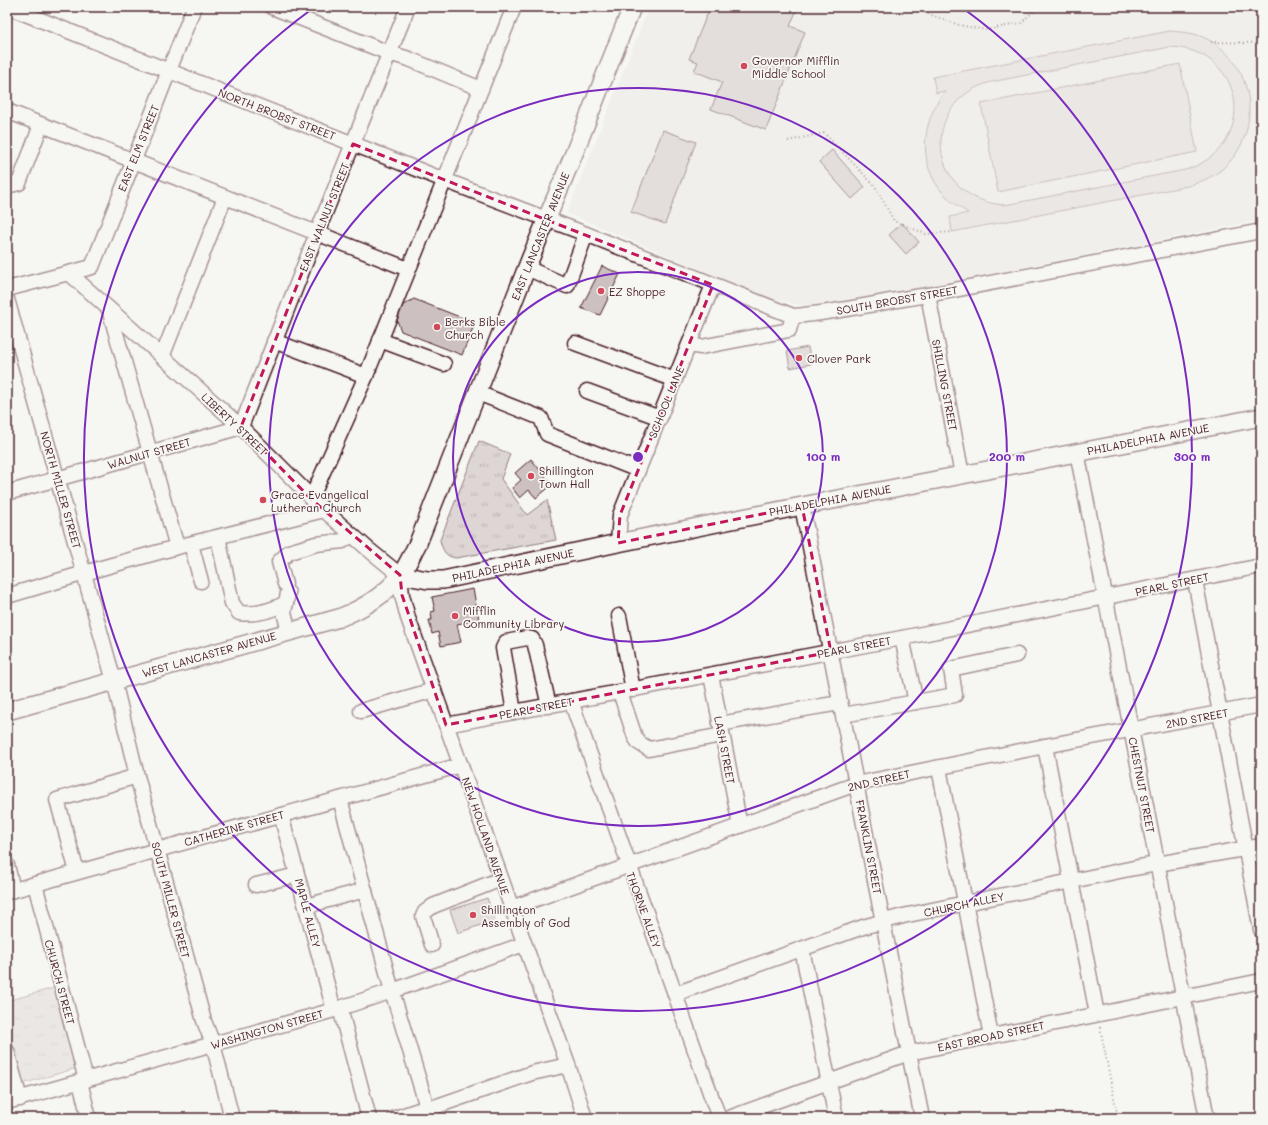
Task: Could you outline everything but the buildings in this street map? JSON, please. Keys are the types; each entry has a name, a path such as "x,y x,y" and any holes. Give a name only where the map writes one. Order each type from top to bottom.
{"main road":[{"name":"EAST LANCASTER AVENUE","path":"400,575 418,543 632,7"},
{"name":"PHILADELPHIA AVENUE","path":"400,575 428,580 443,580 802,506 1261,417"},
{"name":"WEST LANCASTER AVENUE","path":"7,711 352,613 370,603 385,591 400,575"}],"street":[{"name":"NORTH BROBST STREET","path":"8,7 168,72 547,219"},
{"name":"EAST ELM STREET","path":"68,273 92,267 194,7"},
{"path":"272,7 298,12 389,53 409,59 481,89"},
{"name":"EAST WALNUT STREET","path":"241,427 408,7"},
{"path":"311,498 366,376 514,7"},
{"path":"7,111 408,269"},
{"path":"7,186 19,183 41,125"},
{"path":"162,357 225,197"},
{"name":"SOUTH BROBST STREET","path":"547,219 793,316 815,315 903,298 928,295 1261,231"},
{"path":"527,268 567,286 586,234"},
{"path":"7,288 68,273"},
{"name":"LIBERTY STREET","path":"68,273 241,427 324,510 400,575"},
{"name":"SCHOOL LANE","path":"618,543 620,515 713,285"},
{"name":"SHILLING STREET","path":"928,295 962,475"},
{"name":"NORTH MILLER STREET","path":"7,299 114,681"},
{"path":"109,309 176,547"},
{"path":"689,345 701,347 789,330 793,316"},
{"path":"380,340 444,364"},
{"path":"274,341 366,376"},
{"path":"575,343 675,380"},
{"path":"587,390 660,418"},
{"path":"478,393 541,418 547,434 638,470"},
{"name":"WALNUT STREET","path":"7,493 241,427"},
{"name":"CHESTNUT STREET","path":"1078,452 1105,598 1207,1118"},
{"name":"FRANKLIN STREET","path":"802,506 922,1118"},
{"path":"7,596 176,547 324,510"},
{"path":"289,632 284,612 286,593 279,562 289,552 316,544 343,541 352,535"},
{"path":"218,537 232,603 239,613 250,614 275,608 286,593"},
{"path":"191,544 201,581"},
{"name":"PEARL STREET","path":"446,725 831,652 1261,566"},
{"name":"NEW HOLLAND AVENUE","path":"400,575 402,595 408,618 568,1065 584,1118"},
{"path":"1195,580 1261,930"},
{"path":"619,616 626,691 635,737 639,743 649,750 804,708 842,709 916,702 955,695 951,669 1017,655"},
{"path":"514,712 503,648 506,642 527,638 532,639 535,645 549,706"},
{"path":"902,638 916,702"},
{"name":"LASH STREET","path":"711,674 740,826"},
{"name":"SOUTH MILLER STREET","path":"114,681 137,776 204,1021 213,1044 232,1118"},
{"path":"361,711 434,690"},
{"name":"THORNE ALLEY","path":"571,701 622,844 628,866 719,1118"},
{"name":"2ND STREET","path":"511,908 856,784 1261,705"},
{"path":"1045,746 1097,1014"},
{"name":"CATHERINE STREET","path":"10,891 461,765"},
{"path":"939,768 965,895 965,904 991,1036"},
{"path":"77,872 57,800 137,776"},
{"path":"340,799 392,991 427,1107"},
{"name":"MAPLE ALLEY","path":"281,815 306,906 369,1118"},
{"name":"CHURCH ALLEY","path":"675,994 863,927 903,916 1157,864 1261,846"},
{"path":"7,865 10,891"},
{"path":"256,885 297,875"},
{"path":"432,945 423,916 425,912 433,906 501,879"},
{"name":"CHURCH STREET","path":"35,884 83,1081 90,1118"},
{"path":"306,906 365,890"},
{"name":"WASHINGTON STREET","path":"14,1101 337,1009 524,944"},
{"path":"802,949 836,1118"},
{"name":"EAST BROAD STREET","path":"729,1118 909,1053 1261,981"},
{"path":"7,1051 14,1101"},
{"path":"395,1118 427,1107 437,1106 532,1073 568,1065"}],"path":[{"path":"909,7 959,25 986,30 1021,23 1038,7"},
{"path":"1211,42 1261,43"},
{"path":"788,141 824,133 875,186 894,221 926,234 952,232"},
{"path":"1097,1014 1118,1118"}],"highlighted area":[{"path":"353,144 713,285 620,515 618,543 802,506 831,652 446,725 402,595 400,575 311,499 241,427"}],"shaded area":[{"path":"649,7 1261,7 1261,220 824,307 804,306 766,297 567,213"}],"green space":[{"path":"1170,31 1185,32 1194,34 1214,43 1230,57 1241,74 1248,94 1249,115 1245,135 1236,154 1221,170 1201,181 1188,186 952,232 950,217 968,213 950,200 939,188 932,176 927,162 925,147 926,133 936,104 945,91 936,93 933,77","holes":["1170,47 1196,52 1216,64 1229,81 1234,101 1233,122 1225,142 1209,159 1185,170 1005,205 979,199 960,187 947,170 941,150 943,129 951,109 967,93 991,82"]},
{"path":"1180,64 1197,152 998,192 981,104"},
{"path":"479,441 510,454 501,479 527,515 547,500 556,540 456,558 449,556 445,552 440,540"},
{"path":"54,988 77,1068 22,1084 7,1032 7,1001"}],"place":[{"name":"Governor Mifflin Middle School","path":"744,66"},
{"name":"EZ Shoppe","path":"601,291"},
{"name":"Berks Bible Church","path":"437,327"},
{"name":"Clover Park","path":"799,358"},
{"name":"Shillington Town Hall","path":"531,476"},
{"name":"Grace Evangelical Lutheran Church","path":"263,500"},
{"name":"Mifflin Community Library","path":"455,616"},
{"name":"Shillington Assembly of God","path":"473,915"}]}
